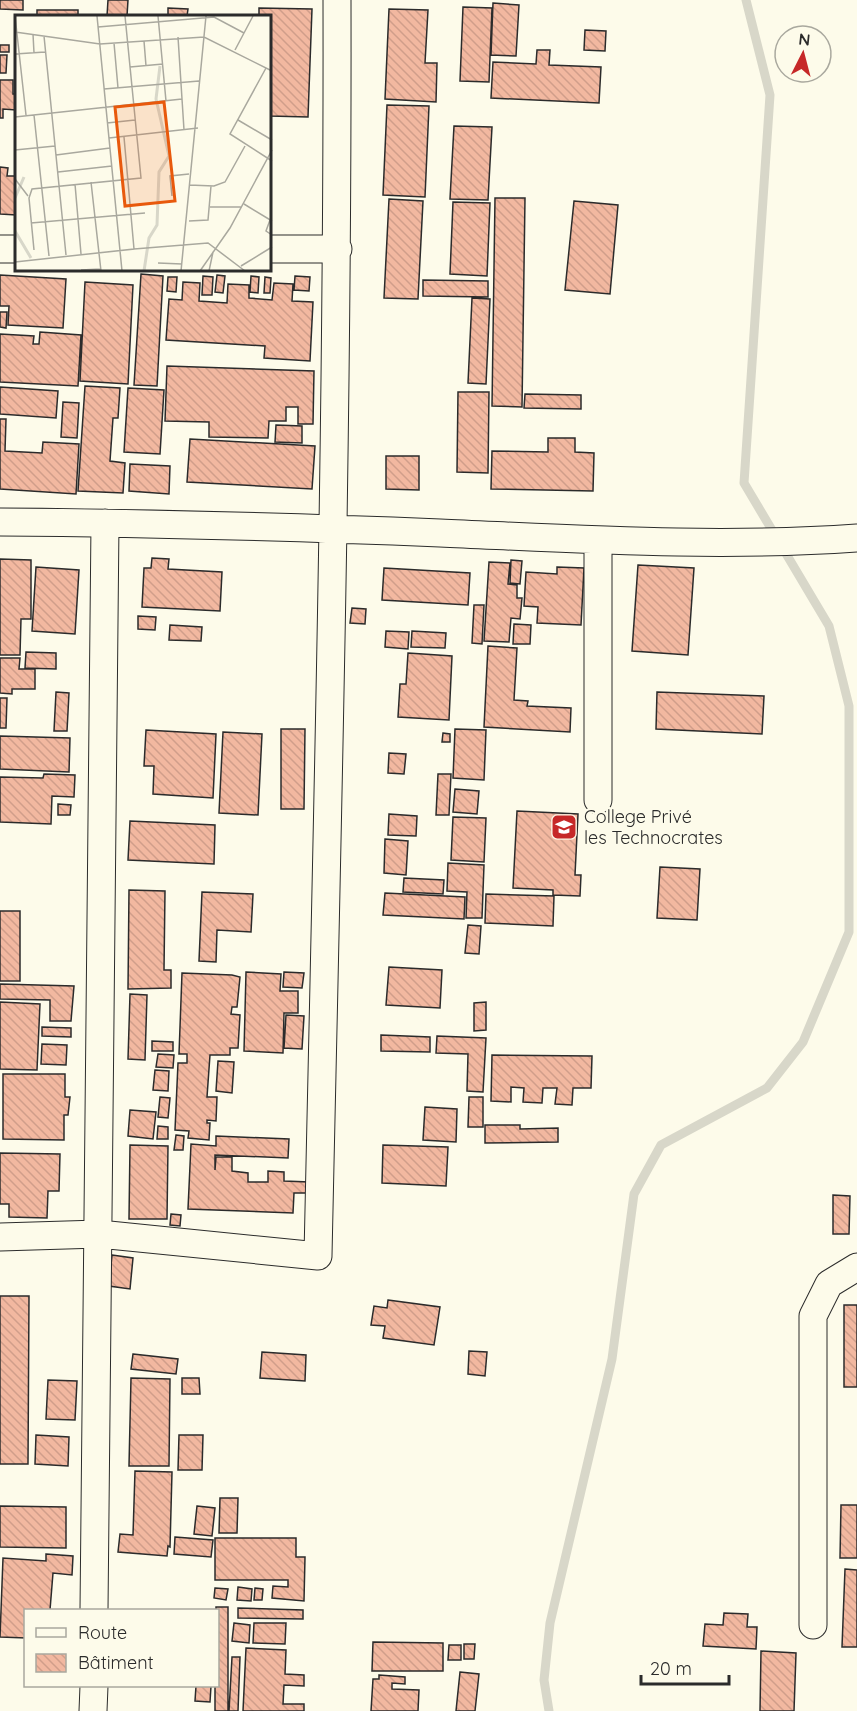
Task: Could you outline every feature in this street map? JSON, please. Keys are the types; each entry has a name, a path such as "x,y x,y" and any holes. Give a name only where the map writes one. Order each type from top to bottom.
{"street":[{"path":"0,1237 99,1234 318,1256 334,529 338,249 337,0"},
{"path":"272,249 338,249"},
{"path":"0,522 334,529 673,543 786,543 857,538"},
{"path":"94,1609 105,523"},
{"path":"598,540 598,800"},
{"path":"813,1625 813,1316 829,1284 857,1267"},
{"path":"93,1687 93,1711"}],"building":[{"path":"0,0 23,0 23,10 0,9"},
{"path":"108,0 128,0 127,15 107,15"},
{"path":"493,3 519,5 516,56 491,55"},
{"path":"463,7 492,8 489,82 460,81"},
{"path":"168,8 188,9 187,15 168,15"},
{"path":"259,8 312,9 308,117 272,116 272,15 259,15"},
{"path":"389,9 428,10 425,63 437,63 436,102 385,99"},
{"path":"37,10 78,10 78,15 37,15"},
{"path":"585,30 606,31 605,51 584,50"},
{"path":"0,45 9,45 9,52 0,52"},
{"path":"537,50 550,50 549,65 601,67 599,103 491,98 493,62 536,64"},
{"path":"0,55 7,55 6,73 0,73"},
{"path":"0,80 13,80 15,110 3,109 3,118 0,118"},
{"path":"387,105 429,106 425,197 383,195"},
{"path":"454,126 492,127 488,200 450,199"},
{"path":"0,167 8,168 7,176 15,176 15,215 0,214"},
{"path":"495,198 525,198 522,407 492,406"},
{"path":"389,199 423,201 418,299 384,298"},
{"path":"574,201 618,205 610,294 565,290"},
{"path":"453,202 490,203 487,276 450,274"},
{"path":"141,274 163,276 157,386 134,385"},
{"path":"0,275 66,279 63,328 8,325 9,306 0,306"},
{"path":"217,275 225,276 223,293 215,292"},
{"path":"203,276 213,277 212,295 202,295"},
{"path":"251,276 259,277 258,293 250,292"},
{"path":"295,276 310,277 309,291 294,290"},
{"path":"168,277 177,277 176,292 167,291"},
{"path":"265,277 271,278 270,293 264,293"},
{"path":"423,280 488,281 488,297 423,296"},
{"path":"85,282 133,285 128,384 80,381"},
{"path":"183,282 200,283 199,301 227,303 228,284 249,285 249,298 272,300 274,283 293,284 292,301 313,302 310,361 264,358 265,346 166,340 169,299 182,300"},
{"path":"472,298 490,299 486,384 468,383"},
{"path":"0,312 7,312 6,328 0,327"},
{"path":"40,332 81,335 78,386 0,382 0,334 34,336 33,344 39,344"},
{"path":"167,366 314,371 313,424 298,424 298,407 286,407 286,421 269,421 268,438 209,437 209,422 165,421"},
{"path":"85,386 120,388 118,418 113,418 110,461 125,463 123,493 78,491"},
{"path":"0,387 58,391 56,418 0,414"},
{"path":"128,388 164,390 160,454 124,452"},
{"path":"458,392 489,392 488,473 457,472"},
{"path":"525,394 581,395 581,409 524,408"},
{"path":"63,402 79,403 77,438 61,437"},
{"path":"0,419 6,419 5,451 42,453 43,442 79,444 76,494 0,489"},
{"path":"276,425 302,426 302,443 275,442"},
{"path":"548,438 575,438 575,452 594,453 593,491 491,489 492,451 548,452"},
{"path":"190,439 315,446 312,489 187,482"},
{"path":"386,456 419,456 419,490 386,489"},
{"path":"130,464 170,466 169,494 129,491"},
{"path":"152,558 169,559 168,569 222,572 220,611 142,607 144,568 151,568"},
{"path":"0,559 31,560 31,619 21,619 20,655 0,655"},
{"path":"511,560 522,561 520,584 510,583"},
{"path":"489,562 510,563 508,584 517,585 517,598 522,598 520,619 511,618 509,642 484,641"},
{"path":"638,565 694,568 688,655 632,651"},
{"path":"36,567 79,570 75,634 32,631"},
{"path":"557,567 584,568 581,625 537,623 538,607 524,606 526,572 557,574"},
{"path":"384,568 470,573 468,605 382,600"},
{"path":"474,605 484,605 482,644 472,643"},
{"path":"352,608 366,609 365,624 350,623"},
{"path":"138,616 156,617 155,630 138,629"},
{"path":"514,624 531,625 530,644 513,644"},
{"path":"170,625 202,627 201,641 169,640"},
{"path":"386,631 409,632 408,649 385,647"},
{"path":"412,631 446,633 445,648 411,647"},
{"path":"488,646 517,648 514,700 528,701 527,706 571,708 570,732 484,727"},
{"path":"26,652 56,653 56,669 25,668"},
{"path":"408,653 452,656 449,720 398,717 400,684 406,684"},
{"path":"0,658 20,658 19,669 35,669 35,689 12,689 12,694 0,693"},
{"path":"56,692 69,693 67,731 54,731"},
{"path":"657,692 764,696 762,734 656,729"},
{"path":"0,698 7,698 6,728 0,728"},
{"path":"281,729 305,729 304,809 281,809"},
{"path":"455,729 486,730 484,780 453,778"},
{"path":"146,730 216,734 213,798 153,794 154,766 144,766"},
{"path":"223,732 262,734 258,815 219,813"},
{"path":"443,733 450,734 450,742 442,742"},
{"path":"0,736 70,738 69,772 0,769"},
{"path":"389,753 406,754 404,774 388,773"},
{"path":"44,774 75,775 74,797 52,796 51,824 0,822 0,777 43,778"},
{"path":"438,774 451,774 449,815 436,815"},
{"path":"455,789 479,791 477,814 453,812"},
{"path":"58,804 71,805 70,815 58,815"},
{"path":"517,811 578,814 575,875 581,875 580,896 553,895 553,890 513,888"},
{"path":"389,814 417,816 416,836 388,835"},
{"path":"453,817 486,818 484,862 451,860"},
{"path":"130,821 215,825 214,864 128,860"},
{"path":"385,839 408,841 406,875 384,873"},
{"path":"448,863 484,865 482,918 466,918 467,892 447,891"},
{"path":"660,867 700,869 697,920 657,918"},
{"path":"404,878 444,880 443,894 403,892"},
{"path":"129,890 165,891 164,970 171,970 171,988 128,989"},
{"path":"202,892 253,894 251,932 217,930 216,962 199,961"},
{"path":"385,893 465,897 464,919 383,915"},
{"path":"486,894 554,896 553,926 485,923"},
{"path":"0,911 20,911 20,981 0,981"},
{"path":"468,925 481,926 479,954 465,953"},
{"path":"389,967 442,970 440,1008 386,1005"},
{"path":"246,972 281,974 280,991 298,991 298,1013 284,1013 283,1053 244,1051"},
{"path":"284,972 304,973 302,988 283,987"},
{"path":"182,973 240,977 237,1007 232,1007 231,1014 240,1015 238,1048 230,1048 230,1055 210,1055 207,1097 217,1097 216,1121 207,1120 207,1123 210,1123 209,1140 188,1138 189,1131 175,1130 178,1063 187,1063 187,1054 179,1054"},
{"path":"0,984 74,986 71,1021 50,1021 50,1000 0,999"},
{"path":"130,994 147,995 145,1060 128,1059"},
{"path":"0,1002 40,1004 37,1070 0,1069"},
{"path":"486,1002 486,1030 474,1031 474,1003"},
{"path":"286,1015 304,1016 302,1049 284,1048"},
{"path":"42,1027 71,1028 71,1037 42,1036"},
{"path":"381,1035 430,1037 430,1052 381,1051"},
{"path":"437,1036 486,1038 483,1092 467,1091 468,1054 436,1053"},
{"path":"152,1041 173,1042 173,1051 152,1051"},
{"path":"42,1044 67,1045 66,1065 41,1064"},
{"path":"158,1054 174,1055 173,1068 156,1067"},
{"path":"492,1055 592,1056 591,1088 573,1088 572,1105 555,1104 557,1088 543,1088 542,1103 523,1102 524,1088 511,1087 511,1102 491,1101"},
{"path":"218,1061 234,1062 232,1093 216,1091"},
{"path":"155,1070 169,1071 168,1091 153,1090"},
{"path":"3,1074 65,1074 65,1097 70,1097 68,1115 64,1115 64,1140 3,1139"},
{"path":"160,1097 170,1098 168,1118 158,1117"},
{"path":"469,1097 483,1097 483,1127 468,1127"},
{"path":"425,1107 457,1109 456,1142 423,1140"},
{"path":"130,1110 156,1112 153,1139 128,1136"},
{"path":"485,1125 520,1125 520,1129 558,1128 558,1142 485,1143"},
{"path":"158,1126 168,1127 168,1139 157,1139"},
{"path":"176,1135 184,1136 183,1150 174,1150"},
{"path":"216,1136 289,1139 288,1158 215,1155 215,1170 216,1157 232,1157 232,1171 248,1173 248,1182 268,1182 268,1171 284,1172 284,1181 309,1182 308,1193 294,1193 293,1213 188,1209 191,1144 216,1146"},
{"path":"130,1145 168,1146 167,1219 129,1219"},
{"path":"383,1145 448,1147 446,1186 382,1183"},
{"path":"0,1153 60,1154 59,1191 48,1191 47,1218 9,1217 9,1204 0,1204"},
{"path":"833,1195 850,1196 849,1234 833,1234"},
{"path":"171,1214 181,1215 180,1226 170,1225"},
{"path":"112,1255 133,1258 130,1289 109,1286"},
{"path":"0,1296 29,1296 28,1464 0,1464"},
{"path":"388,1300 440,1307 434,1345 383,1338 385,1326 371,1325 374,1306 387,1308"},
{"path":"844,1305 857,1305 857,1387 844,1387"},
{"path":"469,1351 487,1352 485,1376 468,1374"},
{"path":"262,1352 306,1355 305,1381 260,1378"},
{"path":"133,1354 178,1359 176,1374 131,1369"},
{"path":"131,1378 170,1379 169,1466 129,1466"},
{"path":"182,1378 199,1378 200,1394 182,1394"},
{"path":"48,1380 77,1381 75,1420 46,1419"},
{"path":"36,1435 69,1437 68,1466 35,1464"},
{"path":"179,1435 203,1435 202,1470 178,1470"},
{"path":"135,1471 172,1472 170,1547 168,1546 167,1556 118,1552 120,1534 133,1535"},
{"path":"220,1498 238,1498 237,1533 219,1533"},
{"path":"841,1505 857,1505 857,1558 840,1558"},
{"path":"0,1506 66,1507 66,1548 0,1547"},
{"path":"197,1506 215,1508 212,1536 194,1534"},
{"path":"175,1537 213,1540 211,1557 174,1554"},
{"path":"215,1538 296,1538 296,1557 305,1557 304,1601 272,1598 273,1586 288,1587 288,1580 215,1580"},
{"path":"46,1554 73,1556 72,1575 53,1573 50,1609 24,1609 24,1638 0,1637 3,1558 46,1561"},
{"path":"845,1569 857,1570 857,1647 842,1647"},
{"path":"238,1587 252,1589 251,1601 237,1600"},
{"path":"215,1588 228,1589 226,1600 214,1598"},
{"path":"255,1588 263,1589 262,1600 254,1600"},
{"path":"216,1607 228,1607 228,1711 215,1711 215,1687 219,1687 219,1609"},
{"path":"238,1608 303,1610 303,1619 238,1618"},
{"path":"724,1613 748,1614 747,1627 757,1627 756,1649 703,1646 705,1624 723,1625"},
{"path":"234,1623 250,1625 249,1643 232,1641"},
{"path":"254,1623 286,1623 285,1644 253,1643"},
{"path":"373,1642 443,1643 443,1671 372,1671"},
{"path":"464,1644 475,1644 474,1659 464,1659"},
{"path":"449,1645 461,1645 461,1660 448,1660"},
{"path":"246,1648 286,1650 285,1674 304,1675 304,1686 284,1685 283,1704 304,1704 304,1711 243,1711"},
{"path":"761,1651 796,1653 794,1711 760,1711"},
{"path":"232,1657 240,1657 238,1711 229,1711"},
{"path":"460,1672 479,1674 475,1711 456,1711"},
{"path":"379,1675 405,1677 405,1684 392,1683 392,1689 419,1690 418,1711 371,1711 373,1679 379,1679"},
{"path":"196,1687 211,1687 210,1702 195,1701"}],"waterway":[{"path":"549,1711 544,1680 550,1623 612,1359 634,1194 661,1145 767,1088 803,1042 849,932 849,706 829,626 744,483 770,95 746,0"}],"place":[{"name":"College Privé les Technocrates","path":"564,827"}]}
